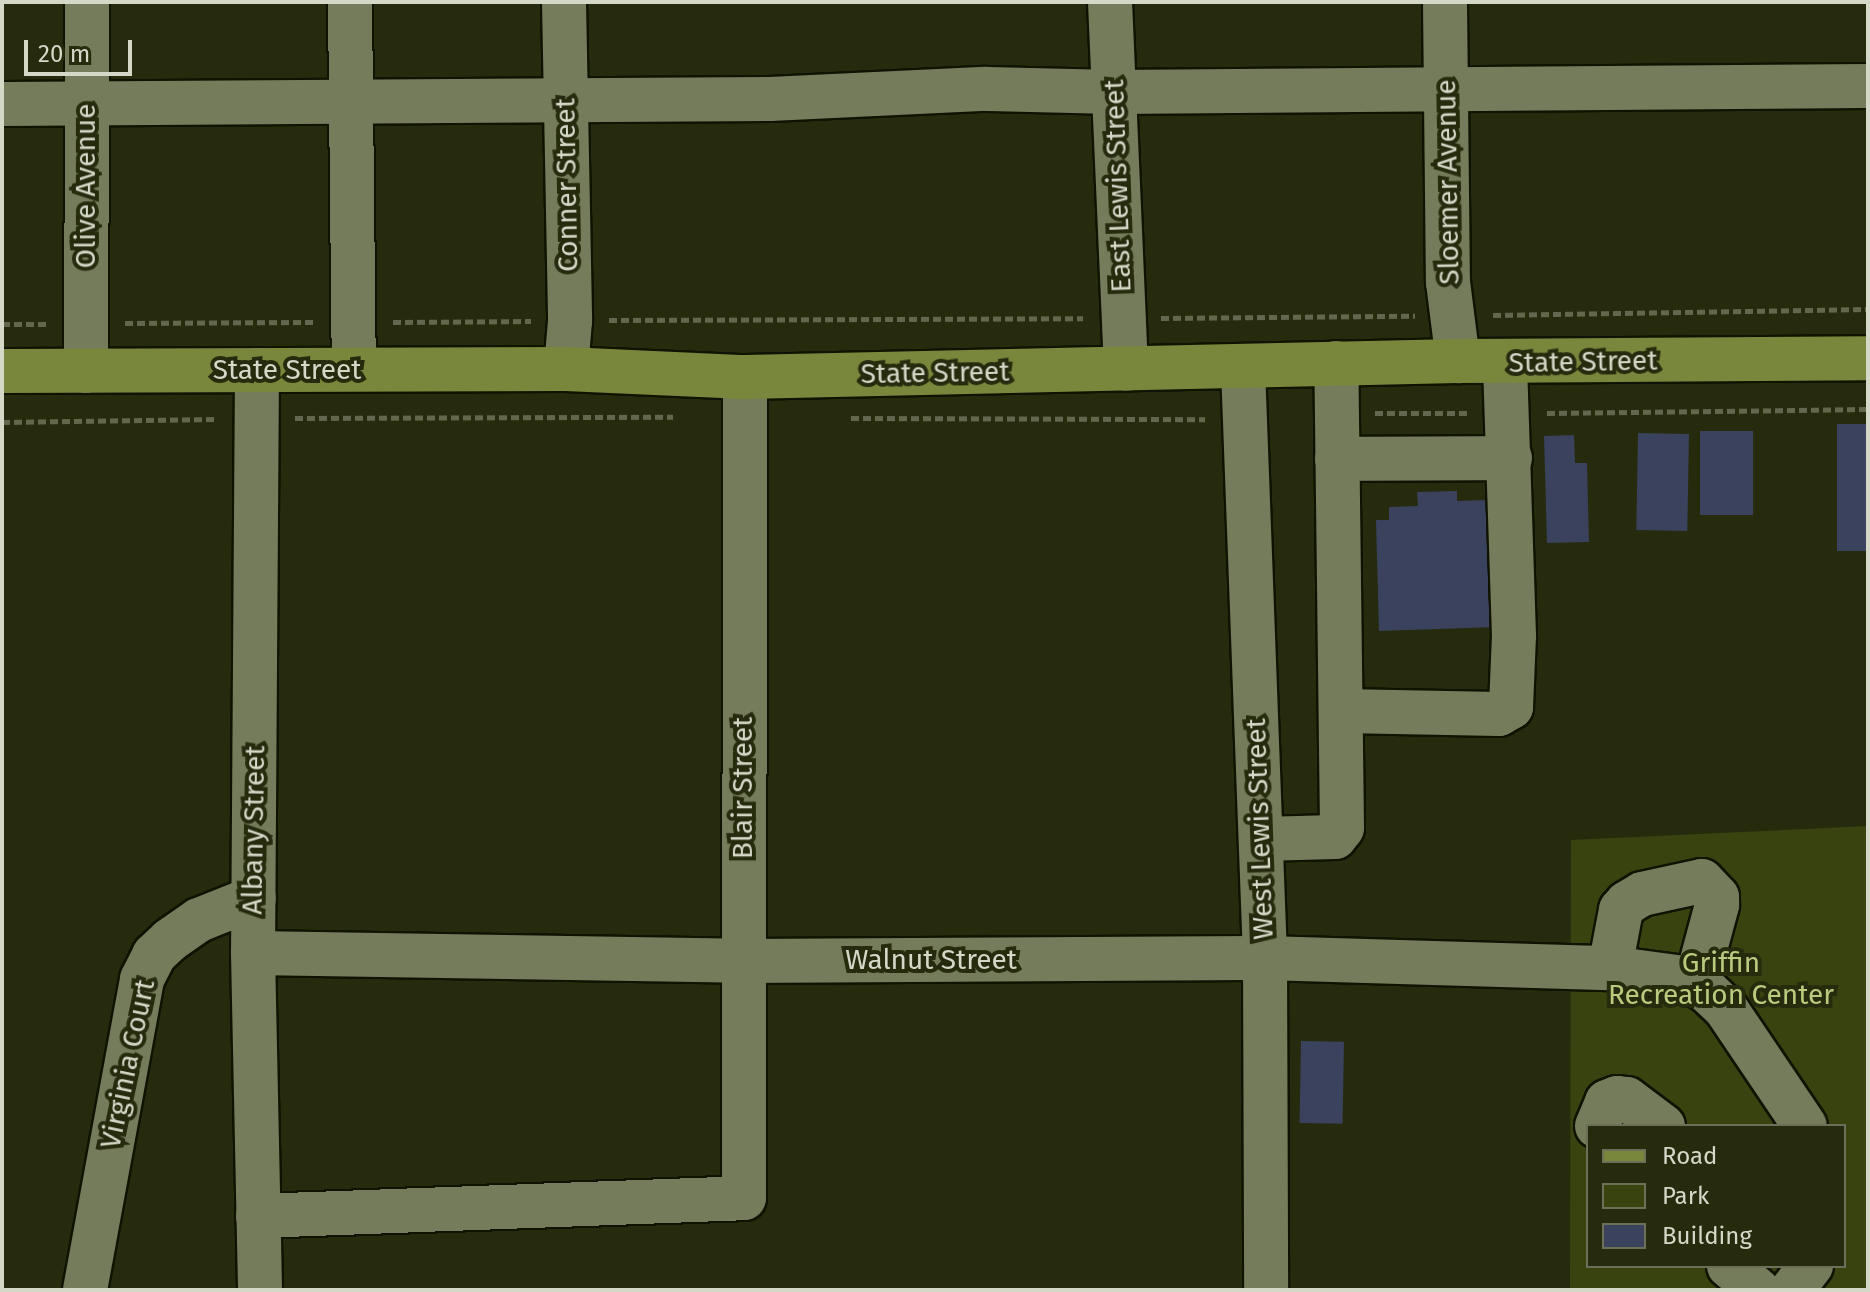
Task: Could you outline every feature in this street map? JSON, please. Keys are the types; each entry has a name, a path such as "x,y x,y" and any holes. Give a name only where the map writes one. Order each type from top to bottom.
{"main road":[{"name":"State Street","path":"2,371 566,369 745,377 1243,368 1336,363 1868,358"}],"street":[{"name":"Olive Avenue","path":"86,371 87,2"},
{"path":"350,2 354,369"},
{"name":"Conner Street","path":"564,2 570,321 566,369"},
{"name":"East Lewis Street","path":"1110,2 1126,369"},
{"name":"Sloemer Avenue","path":"1445,2 1452,315 1458,361"},
{"path":"2,104 770,99 986,89 1114,92 1868,86"},
{"path":"1261,839 1335,837 1340,834 1342,711 1336,363"},
{"path":"1342,711 1427,714 1507,711 1511,707 1514,636 1505,363"},
{"name":"West Lewis Street","path":"1243,368 1265,958 1266,1290"},
{"name":"Albany Street","path":"257,370 253,953 260,1290"},
{"name":"Blair Street","path":"258,1216 744,1198 745,377"},
{"path":"1337,459 1510,458"},
{"path":"1610,968 1621,910 1627,903 1642,894 1702,881 1717,897 1717,905 1696,983 1726,1009 1804,1124"},
{"name":"Virginia Court","path":"85,1290 142,979 154,955 170,940 199,920 254,898"},
{"name":"Walnut Street","path":"253,953 743,961 1265,958 1610,968 1684,978 1696,983"},
{"path":"1598,1124 1607,1102 1617,1098 1627,1099 1660,1124"},
{"path":"1731,1268 1758,1290"},
{"path":"1792,1290 1809,1268"}],"path":[{"path":"2,324 1123,318 1868,309"},
{"path":"1336,413 1868,409"},
{"path":"2,422 681,417"},
{"path":"835,418 1245,418"}],"green space":[{"name":"Griffin Recreation Center","path":"1868,826 1868,1290 1570,1290 1571,840"}],"building":[{"path":"1837,424 1868,424 1868,551 1837,551"},
{"path":"1700,431 1753,431 1753,515 1700,515"},
{"path":"1638,433 1689,434 1687,531 1636,530"},
{"path":"1574,435 1575,463 1587,463 1589,542 1547,543 1544,436"},
{"path":"1457,491 1457,501 1486,500 1487,535 1495,534 1497,627 1379,631 1376,520 1389,520 1389,507 1418,506 1417,492"},
{"path":"1301,1041 1344,1042 1343,1124 1300,1123"}]}
